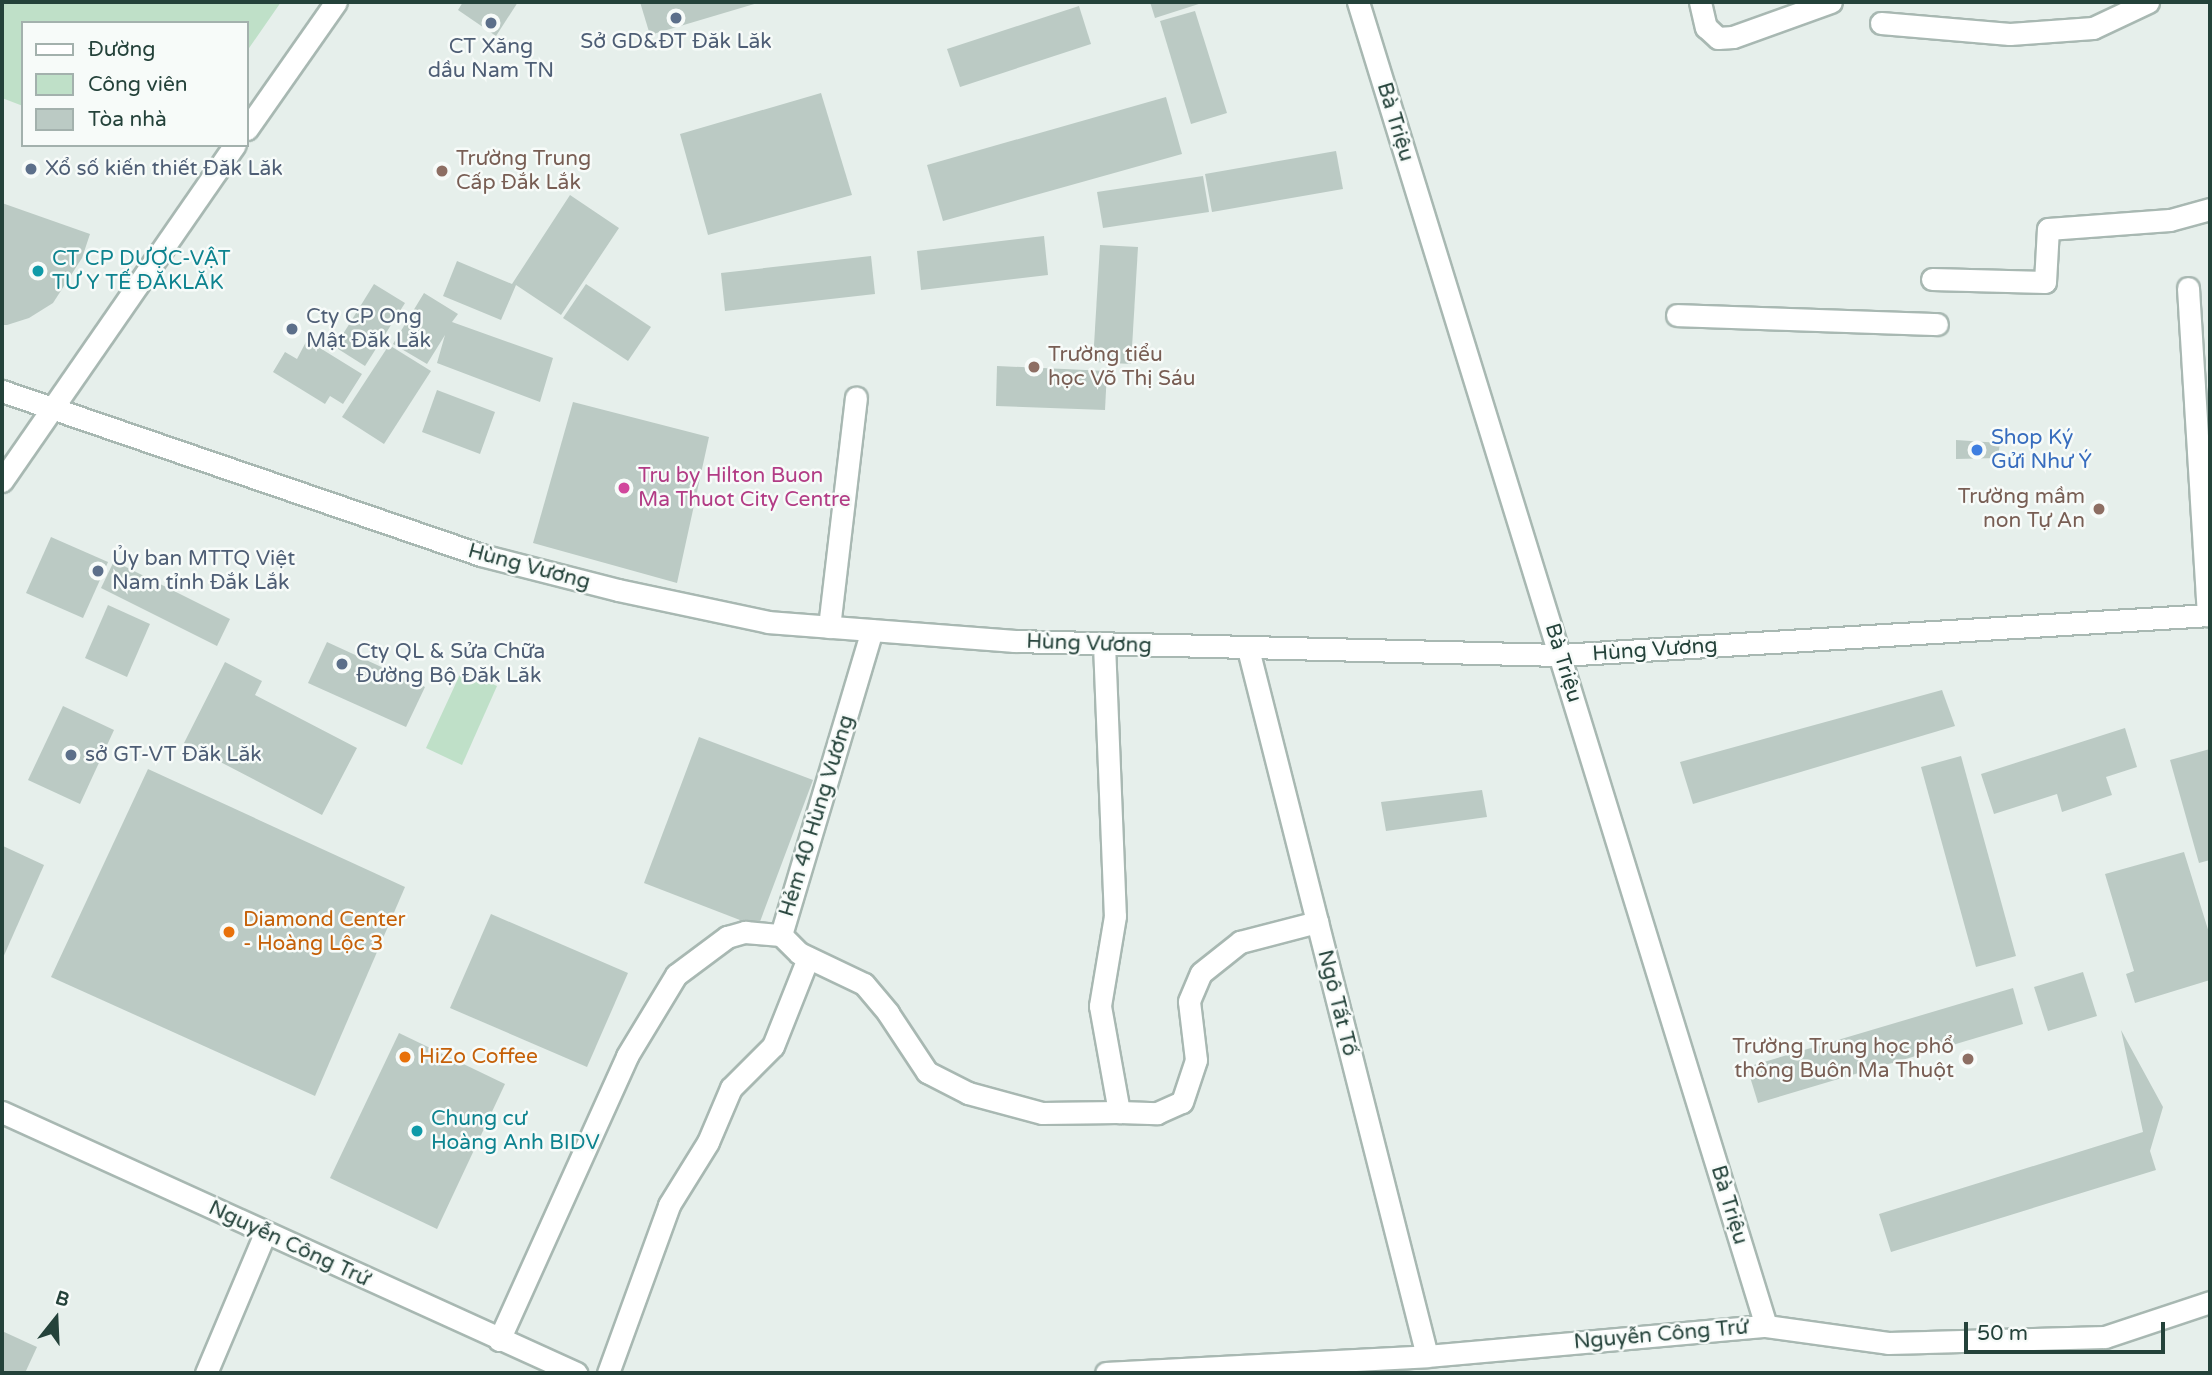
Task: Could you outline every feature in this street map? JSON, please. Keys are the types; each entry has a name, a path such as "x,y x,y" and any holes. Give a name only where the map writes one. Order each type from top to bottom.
{"street":[{"path":"248,128 336,2"},
{"name":"Bà Triệu","path":"1357,2 1561,655 1766,1326"},
{"path":"1700,2 1706,27 1718,38 1733,37 1831,2"},
{"path":"1881,23 2010,34 2093,28 2148,2"},
{"path":"2,481 50,408 234,147"},
{"path":"1932,279 2045,282 2048,229 2170,220 2210,209"},
{"path":"2189,288 2209,615"},
{"path":"1677,315 1937,324"},
{"name":"Hùng Vương","path":"2,391 481,555 618,590 755,620 1104,644 1561,655 2209,615"},
{"path":"829,627 856,398"},
{"name":"Hẻm 40 Hùng Vương","path":"872,630 781,935 799,953 864,984 888,1013 927,1072 968,1093 1042,1113 1157,1113 1182,1101 1196,1060 1189,1001 1201,973 1240,942 1317,922"},
{"path":"1104,644 1115,916 1100,1006 1119,1112"},
{"name":"Ngô Tất Tố","path":"1248,649 1427,1356"},
{"path":"499,1340 628,1056 676,975 727,937 746,933 781,935"},
{"path":"608,1373 668,1205 708,1142 731,1088 773,1046 808,958"},
{"name":"Nguyễn Công Trứ","path":"2,1112 576,1373"},
{"path":"206,1373 265,1233"},
{"name":"Nguyễn Công Trứ","path":"1120,1373 1381,1366 1427,1356 1766,1326 1888,1343 2105,1337 2210,1302"}],"green space":[{"path":"2,2 281,2 248,50 248,21 21,21 21,105 2,98"},
{"path":"462,670 497,686 462,765 426,748"}],"building":[{"name":"CT Xăng dầu Nam TN","path":"463,2 518,2 496,36 458,10"},
{"name":"Sở GD&ĐT Đăk Lăk","path":"640,2 761,2 650,35"},
{"path":"1150,2 1205,2 1155,18"},
{"path":"1079,6 1091,44 960,87 947,49"},
{"path":"1195,11 1227,113 1191,124 1160,21"},
{"path":"821,93 852,195 708,235 680,134"},
{"path":"1166,97 1182,154 943,221 927,165"},
{"path":"1336,151 1343,189 1212,212 1205,174"},
{"path":"1203,176 1209,212 1103,228 1097,192"},
{"path":"570,195 619,228 561,315 516,285 501,320 443,296 457,261 512,284"},
{"name":"CT CP DƯỢC-VẬT TƯ Y TẾ ĐĂKLĂK","path":"2,203 90,234 82,258 53,303 29,318 7,325 2,325"},
{"path":"1044,236 1048,275 921,290 917,251"},
{"path":"1100,245 1138,247 1131,364 1093,362"},
{"path":"871,256 875,294 725,311 721,273"},
{"path":"374,284 405,303 365,366 335,347"},
{"path":"586,284 651,327 628,361 563,318"},
{"path":"424,293 458,314 452,322 553,358 540,402 437,363 445,335 427,364 393,344"},
{"path":"307,340 362,374 343,404 330,396 325,404 273,372 285,352 297,359"},
{"path":"389,345 431,371 384,444 342,417"},
{"path":"997,366 1107,371 1105,410 996,406"},
{"path":"437,390 495,412 480,454 422,432"},
{"name":"Tru by Hilton Buon Ma Thuot City Centre","path":"573,402 709,437 677,583 533,543"},
{"name":"Shop Ký Gửi Như Ý","path":"1956,440 2000,443 1998,458 1956,459"},
{"path":"51,537 108,562 83,618 26,593"},
{"path":"114,561 230,619 217,646 101,588"},
{"path":"108,605 150,624 127,677 85,658"},
{"path":"327,642 425,687 406,727 308,683"},
{"path":"225,662 262,681 255,695 357,748 322,815 184,743"},
{"path":"1942,690 1955,726 1693,804 1680,762"},
{"name":"sở GT-VT Đăk Lăk","path":"63,706 114,730 80,804 28,780"},
{"path":"2125,728 2137,767 2106,777 2112,795 2062,812 2057,794 1994,814 1981,774"},
{"path":"699,737 813,780 758,927 644,883"},
{"path":"2210,749 2210,860 2199,863 2170,760"},
{"path":"1961,756 2016,956 1976,967 1921,767"},
{"name":"Diamond Center - Hoàng Lộc 3","path":"148,769 405,887 315,1096 51,977"},
{"path":"1482,790 1487,817 1386,831 1381,802"},
{"path":"3,846 44,865 2,960 2,848"},
{"path":"2184,852 2210,936 2210,980 2135,1003 2126,974 2134,971 2105,874"},
{"path":"491,914 628,973 587,1067 450,1008"},
{"path":"2083,972 2097,1016 2048,1031 2034,987"},
{"path":"2013,988 2023,1024 1758,1103 1747,1067"},
{"path":"2121,1030 2163,1107 2150,1151 2156,1170 1891,1252 1879,1214 2143,1132"},
{"name":"Chung cư Hoàng Anh BIDV","path":"399,1033 505,1084 437,1229 330,1178"},
{"path":"2,1331 37,1347 25,1373 2,1373"}],"place":[{"name":"Sở GD&ĐT Đăk Lăk","path":"676,18"},
{"name":"CT Xăng dầu Nam TN","path":"491,23"},
{"name":"Xổ số kiến thiết Đăk Lăk","path":"31,169"},
{"name":"Trường Trung Cấp Đắk Lắk","path":"442,171"},
{"name":"CT CP DƯỢC-VẬT TƯ Y TẾ ĐĂKLĂK","path":"38,271"},
{"name":"Cty CP Ong Mật Đăk Lăk","path":"292,329"},
{"name":"Trường tiểu học Võ Thị Sáu","path":"1034,367"},
{"name":"Shop Ký Gửi Như Ý","path":"1977,450"},
{"name":"Tru by Hilton Buon Ma Thuot City Centre","path":"624,488"},
{"name":"Trường mầm non Tự An","path":"2099,509"},
{"name":"Ủy ban MTTQ Việt Nam tỉnh Đắk Lắk","path":"98,571"},
{"name":"Cty QL & Sửa Chữa Đường Bộ Đăk Lăk","path":"342,664"},
{"name":"sở GT-VT Đăk Lăk","path":"71,755"},
{"name":"Diamond Center - Hoàng Lộc 3","path":"229,932"},
{"name":"HiZo Coffee","path":"405,1057"},
{"name":"Trường Trung học phổ thông Buôn Ma Thuột","path":"1968,1059"},
{"name":"Chung cư Hoàng Anh BIDV","path":"417,1131"}]}
